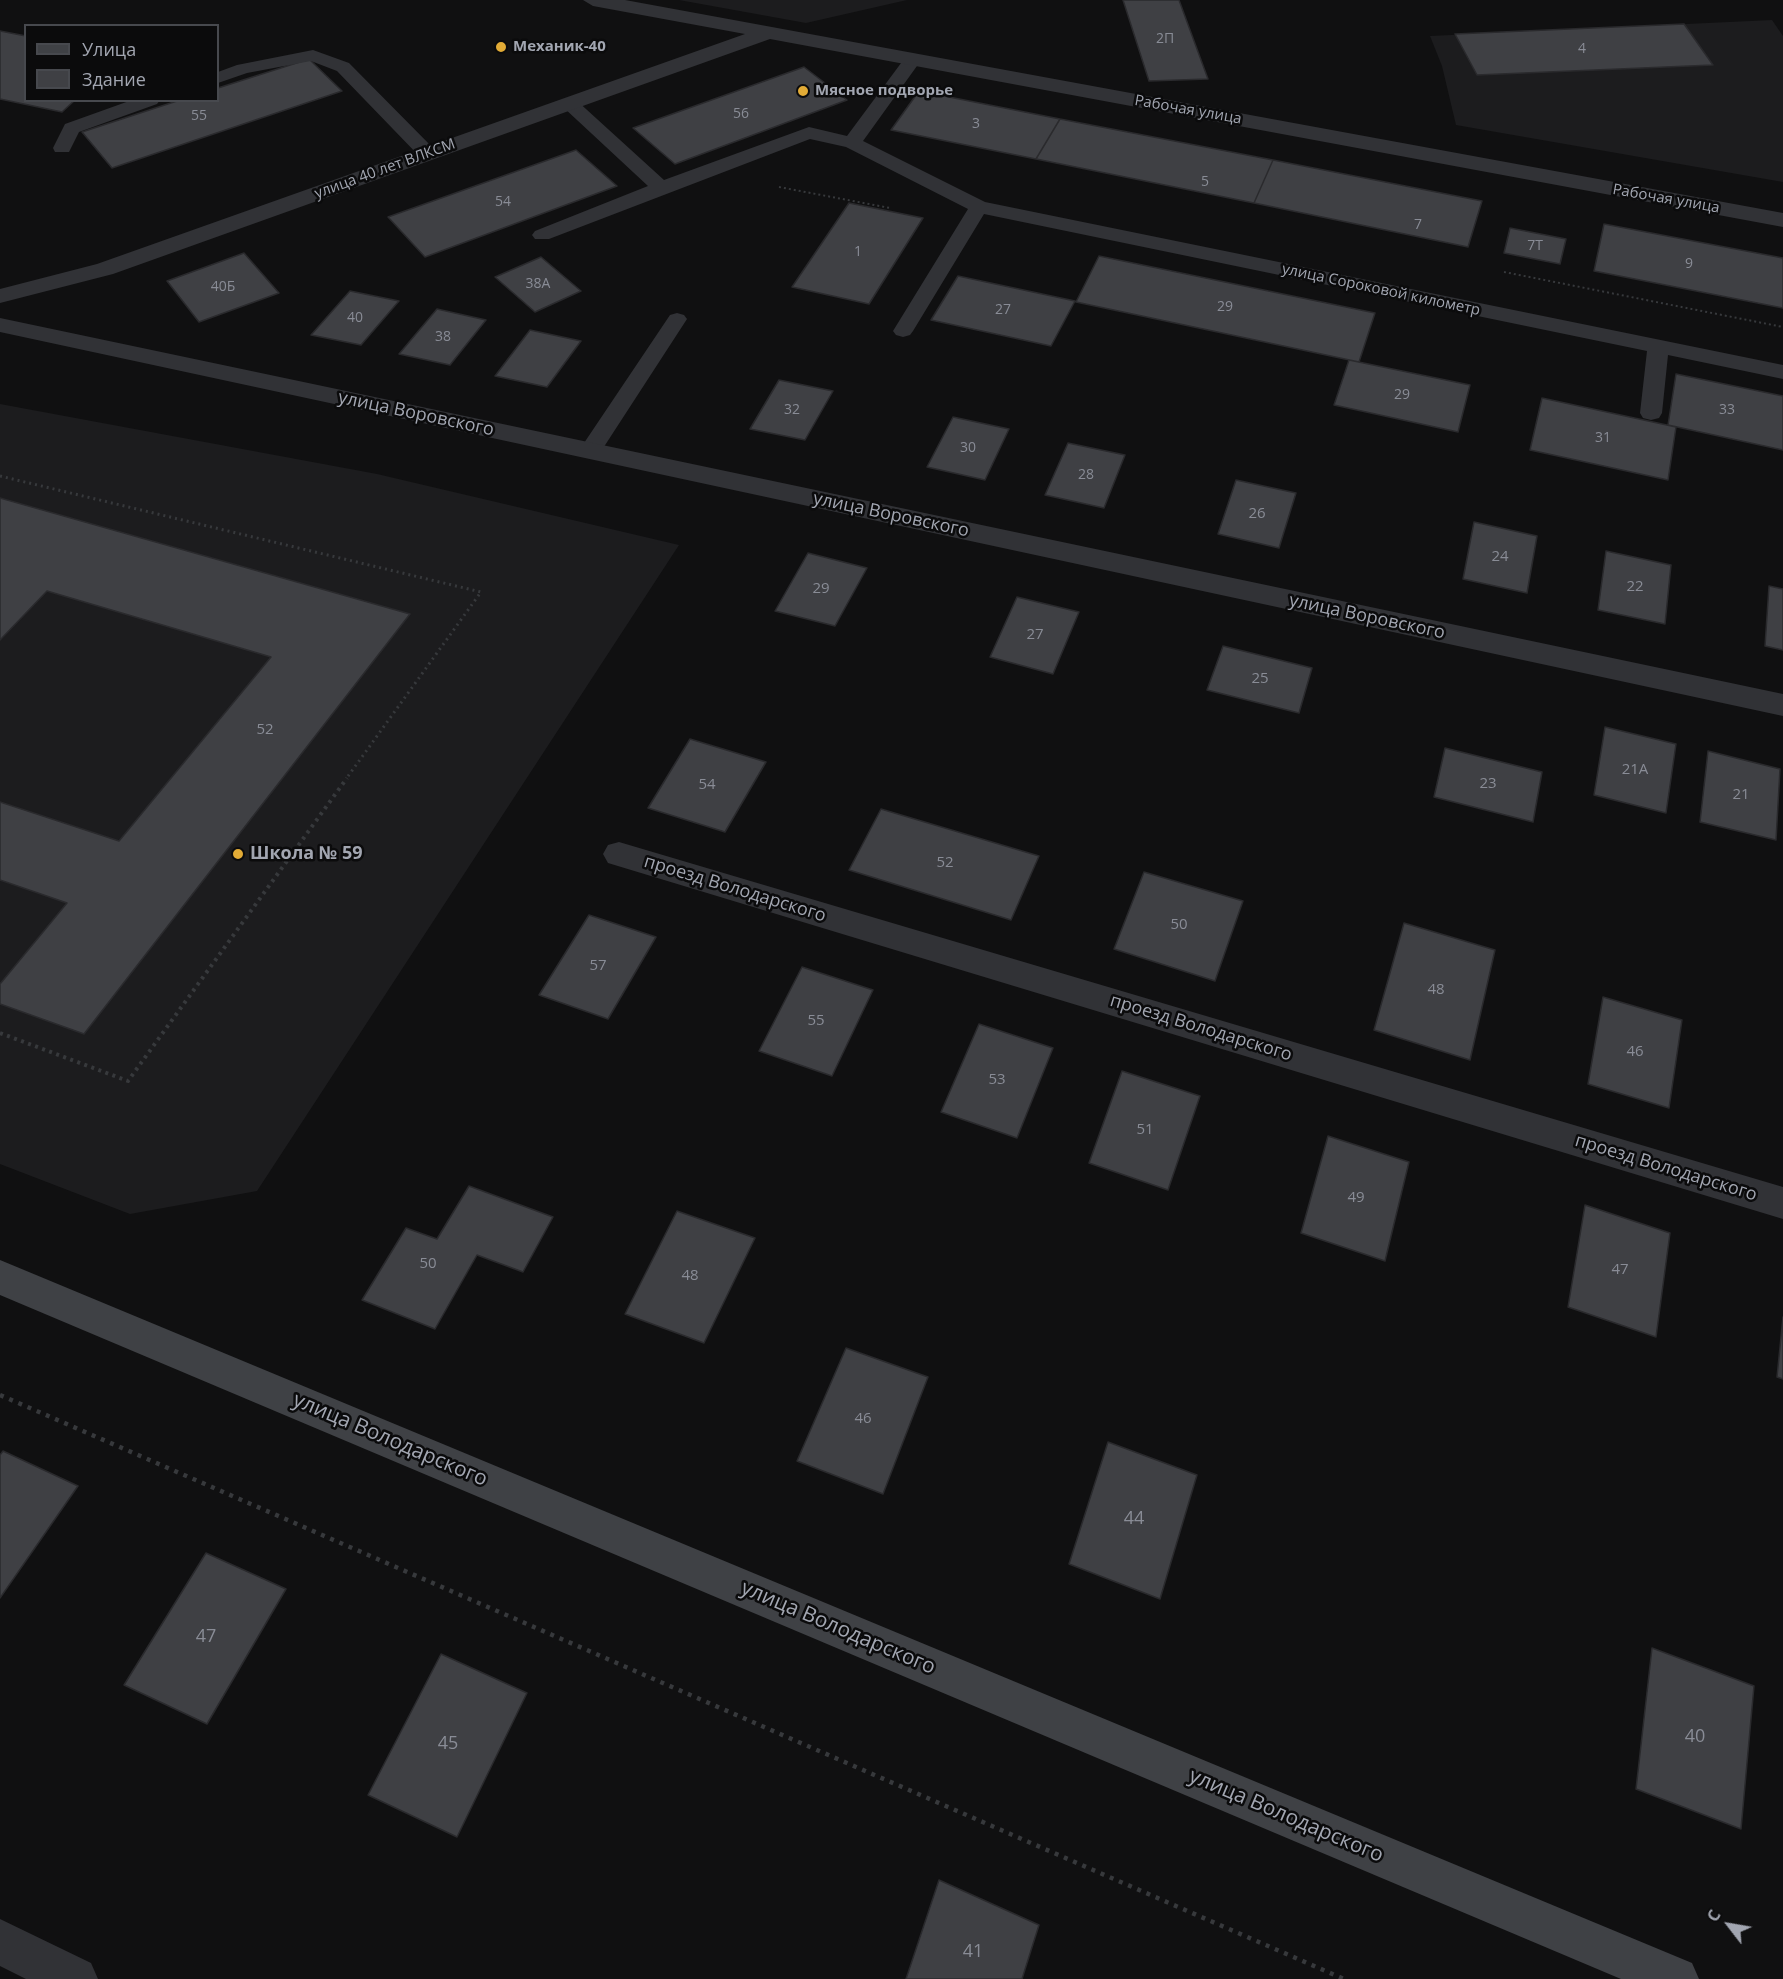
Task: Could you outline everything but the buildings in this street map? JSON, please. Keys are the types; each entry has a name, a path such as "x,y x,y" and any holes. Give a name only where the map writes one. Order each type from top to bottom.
{"street":[{"name":"Рабочая улица","path":"593,0 1783,220"},
{"name":"улица 40 лет ВЛКСМ","path":"0,296 105,269 768,32"},
{"name":"улица Воровского","path":"0,325 1783,705"},
{"name":"проезд Володарского","path":"619,854 1783,1203"},
{"name":"улица Володарского","path":"0,1277 1676,1979"},
{"path":"0,1942 75,1979"}],"lane":[{"path":"219,78 243,69 313,55 343,67 428,154"},
{"path":"852,143 913,59"},
{"path":"62,148 72,128 145,102"},
{"path":"569,103 661,188"},
{"name":"улица Сороковой километр","path":"542,235 809,133 852,143 974,215 1783,372"},
{"path":"903,331 974,215"},
{"path":"590,451 677,319"},
{"path":"1651,413 1658,348"}],"path":[{"path":"702,173 974,215"},
{"path":"0,476 481,592 128,1081 0,1033"},
{"path":"0,1395 653,1681 1344,1979"}],"shaded area":[{"path":"679,0 907,0 806,23"},
{"path":"1772,20 1783,36 1783,182 1456,125 1442,66 1430,36"},
{"name":"Школа № 59","path":"0,404 377,474 679,545 257,1191 130,1214 0,1164"}],"place":[{"name":"Механик-40","path":"501,47"},
{"name":"Мясное подворье","path":"803,91"},
{"name":"Школа № 59","path":"238,854"}]}
